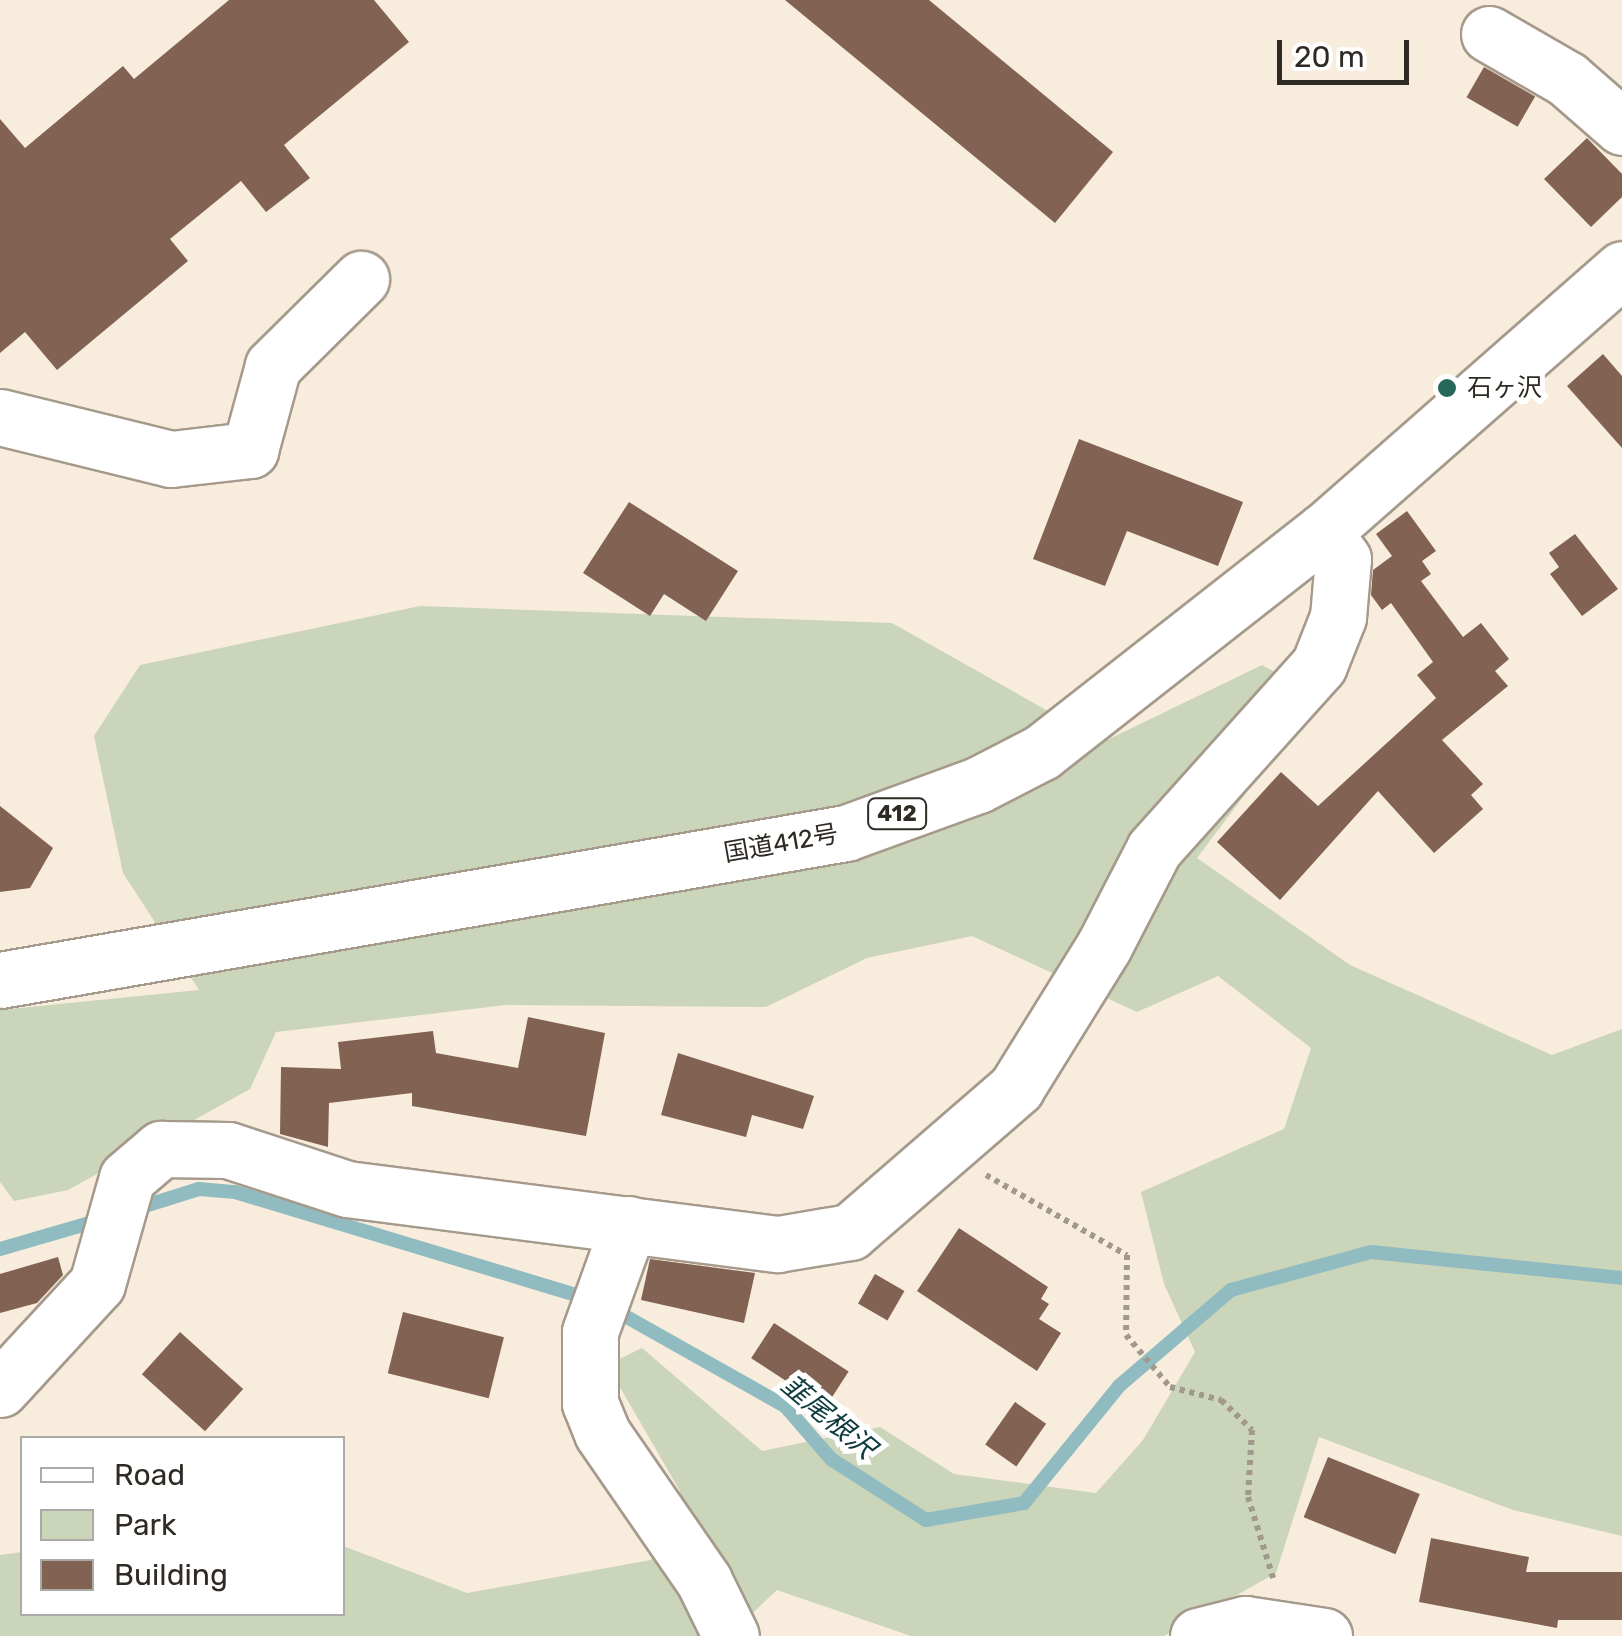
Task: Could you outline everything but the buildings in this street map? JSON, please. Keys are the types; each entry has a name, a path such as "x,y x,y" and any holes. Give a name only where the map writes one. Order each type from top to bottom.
{"main road":[{"path":"1489,34 1566,79 1622,127"},
{"name":"国道412号","path":"0,980 846,833 978,785 1042,752 1323,532 1622,269"},
{"path":"0,417 171,459 250,450 273,366 361,279"},
{"path":"0,1389 97,1284 127,1178 161,1149 192,1146 228,1150 347,1189 620,1246 809,1242 850,1232 946,1153 1016,1088 1104,946 1154,849 1319,665 1338,617 1343,559 1323,532"},
{"path":"620,1246 590,1332 585,1378 602,1433 704,1580 732,1636"},
{"path":"1198,1636 1245,1624 1306,1632"}],"path":[{"path":"946,1153 1127,1255 1126,1334 1170,1387 1221,1400 1252,1430 1248,1496 1306,1632"}],"green space":[{"path":"420,606 892,623 1103,742 1262,665 1319,696 1197,858 1350,965 1552,1055 1622,1029 1622,1536 1513,1510 1319,1437 1276,1573 1164,1636 911,1636 777,1590 728,1636 0,1636 0,1555 20,1552 20,1616 345,1616 345,1547 467,1593 651,1560 680,1491 607,1365 642,1348 762,1451 880,1427 954,1474 1096,1493 1143,1440 1195,1352 1164,1284 1141,1192 1284,1129 1311,1048 1218,976 1137,1012 972,936 867,958 766,1007 506,1005 276,1032 250,1089 68,1190 14,1201 0,1182 0,1010 199,990 123,873 94,736 140,665"}],"waterway":[{"name":"韮尾根沢","path":"135,1209 199,1189 235,1192 589,1299"},
{"name":"韮尾根沢","path":"0,1249 100,1220"},
{"name":"韮尾根沢","path":"609,1307 785,1406 831,1459 926,1520 1024,1503 1119,1386 1231,1290 1371,1252 1622,1278"}],"place":[{"name":"石ヶ沢","path":"1447,388"}]}
